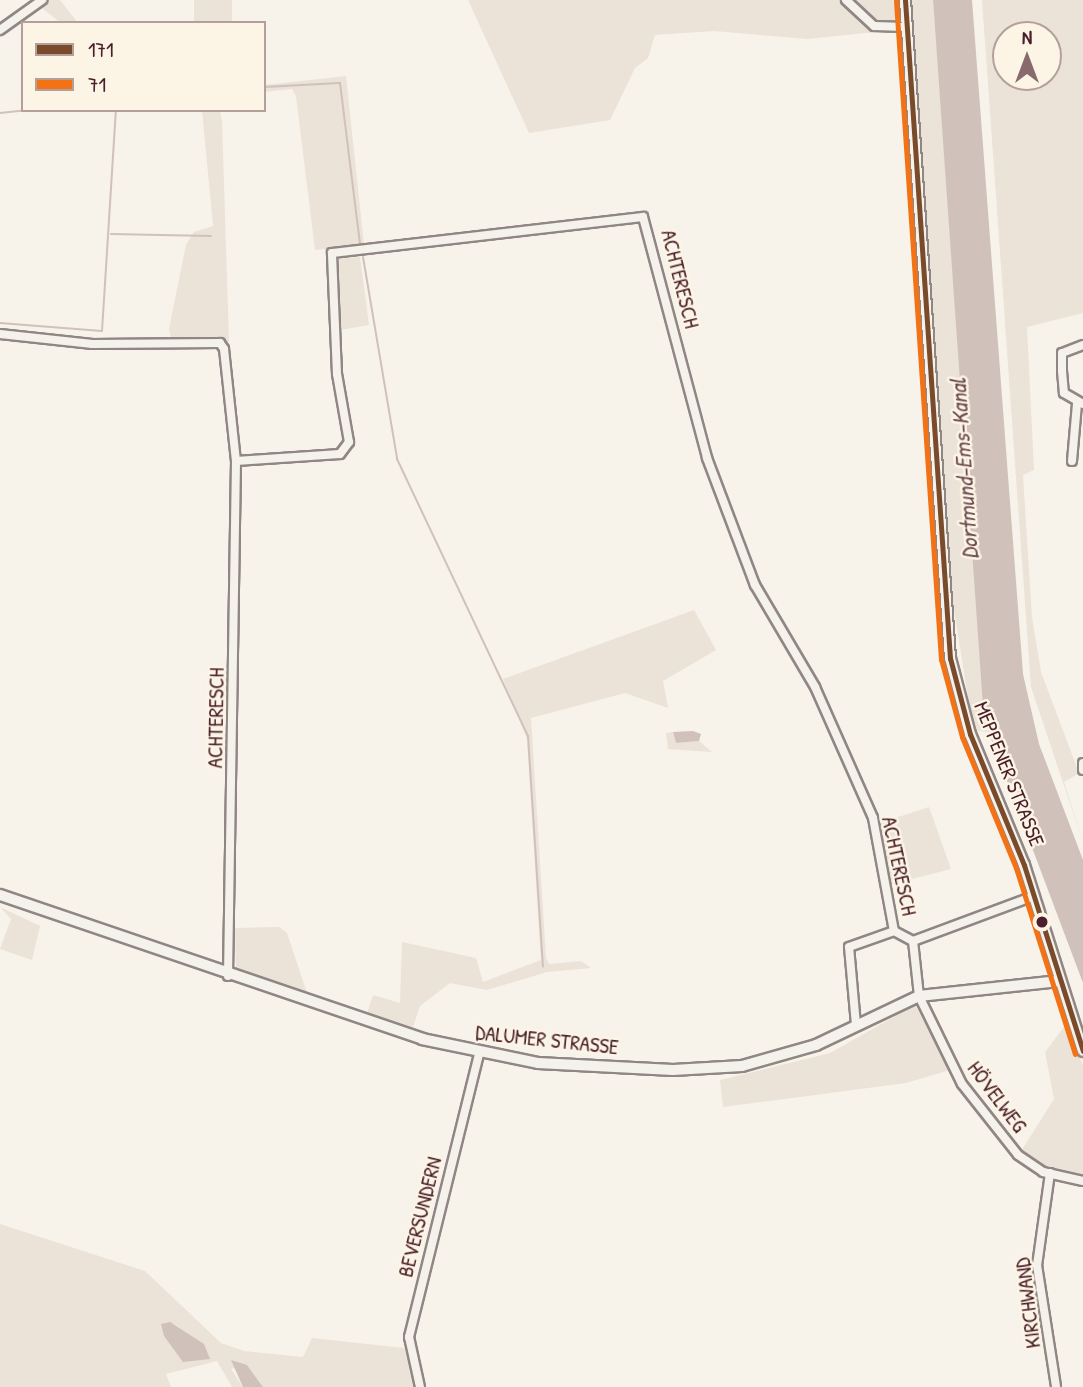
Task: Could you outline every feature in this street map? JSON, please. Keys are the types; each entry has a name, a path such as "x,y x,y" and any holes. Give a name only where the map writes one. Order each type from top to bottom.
{"main road":[{"name":"MEPPENER STRASSE","path":"905,0 950,658 970,734 1034,896 1083,1051"},
{"name":"DALUMER STRASSE","path":"0,895 228,976 479,1055 714,1069 784,1056 919,996 1059,981"}],"street":[{"path":"0,30 42,0"},
{"path":"846,0 874,26 906,27"},
{"name":"ACHTERESCH","path":"236,461 340,454 349,442 337,374 332,253 643,217 707,458 755,586 815,687 873,818 894,931"},
{"name":"ACHTERESCH","path":"0,334 92,344 220,342 236,461 228,976"},
{"path":"1072,461 1080,404 1064,393 1062,353 1083,345"},
{"path":"1083,764 1083,770"},
{"path":"856,1024 849,947 894,931 913,941 1034,896"},
{"name":"HÖVELWEG","path":"913,941 919,996 932,1031 980,1108 1018,1154 1051,1173 1083,1181"},
{"name":"BEVERSUNDERN","path":"420,1387 409,1337 479,1055"},
{"name":"KIRCHWAND","path":"1051,1173 1037,1265 1056,1387"}],"shaded area":[{"path":"32,0 60,0 76,21 58,21"},
{"path":"194,0 232,0 232,21 194,21"},
{"path":"468,0 933,0 987,732 974,730 972,723 950,584 914,28 807,39 714,31 655,35 648,58 635,68 610,120 529,133"},
{"path":"933,0 972,0 1023,674 1039,744 1083,860 1083,983 984,720"},
{"path":"982,0 1083,0 1083,313 1027,327 1034,470 1023,475 1032,617 1041,672 1079,773 1064,782 1083,842 1031,687"},
{"path":"346,76 364,245 315,250 296,96 292,89 266,92 266,85"},
{"path":"202,112 220,112 222,121 229,342 171,338 169,329 186,245 194,232 213,226"},
{"path":"360,257 369,325 340,330 336,259"},
{"path":"694,610 716,650 663,681 668,708 625,693 531,718 546,958 549,964 581,961 591,968 547,972 487,990 450,983 420,1006 413,1027 367,1013 373,995 400,1003 402,942 476,958 483,982 541,960 527,739 503,679"},
{"path":"693,731 701,734 699,741 676,743 673,732"},
{"path":"673,732 676,743 699,741 712,752 668,749 666,733"},
{"path":"929,807 951,869 888,885 877,824"},
{"path":"0,907 40,926 32,960 0,949 11,919"},
{"path":"279,927 287,933 307,993 236,970 235,928"},
{"path":"915,1005 950,1070 906,1083 723,1107 720,1080 830,1053"},
{"path":"1064,1027 1083,1065 1083,1180 1044,1171 1020,1153 1054,1099 1045,1052"},
{"path":"0,1224 145,1271 221,1343 244,1351 303,1357 312,1338 404,1348 418,1387 263,1387 247,1365 231,1369 243,1387 232,1387 217,1361 166,1374 171,1387 0,1387","holes":["176,1325 197,1340 171,1345 164,1336"]},
{"path":"170,1322 204,1344 210,1359 183,1362 164,1336 161,1324"},
{"path":"231,1360 247,1365 263,1387 243,1387"}],"waterway":[{"path":"266,87 340,83 360,243"},
{"path":"0,113 21,111"},
{"path":"0,323 102,331 116,112"},
{"path":"111,234 211,236"},
{"path":"363,257 397,459 528,736 543,967"}],"transit line":[{"name":"171","path":"905,0 950,658 970,734 1024,865 1083,1051"},
{"name":"71","path":"896,1 941,659 962,737 1016,868 1075,1054"}],"water label":[{"name":"Dortmund-Ems-Kanal","path":"964,469"}]}
